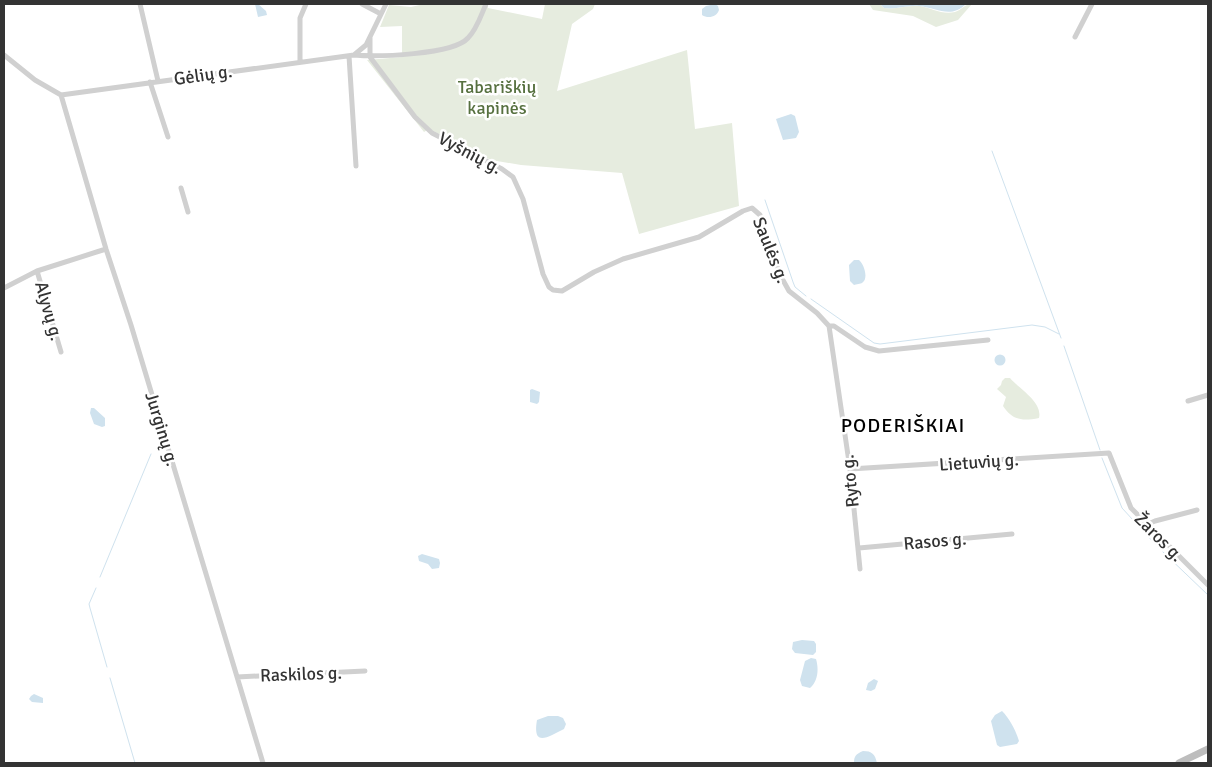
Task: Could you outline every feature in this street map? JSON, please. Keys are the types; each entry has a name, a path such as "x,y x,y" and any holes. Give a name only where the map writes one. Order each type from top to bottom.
{"main road":[{"path":"1179,763 1208,749"}],"street":[{"path":"140,4 158,81"},
{"path":"300,62 300,18 306,4"},
{"path":"362,4 381,14"},
{"path":"356,166 351,55 366,45 386,4"},
{"name":"Gėlių g.","path":"61,95 351,55 370,57 432,52 468,39 486,4"},
{"path":"1075,37 1092,4"},
{"path":"370,37 370,57"},
{"path":"4,55 35,80 61,95"},
{"name":"Vyšnių g.","path":"370,57 425,128 502,169 513,177 523,199 546,283 553,290"},
{"path":"150,82 168,137"},
{"name":"Jurginų g.","path":"61,95 106,249 263,763"},
{"path":"181,188 188,212"},
{"name":"Saulės g.","path":"553,290 567,289 587,275 623,259 699,237 743,211 752,208 757,211 763,222 779,273 789,291 817,313 829,326 834,326 865,347 879,352 988,340"},
{"path":"4,288 37,271 106,249"},
{"name":"Alyvų g.","path":"37,271 61,352"},
{"name":"Ryto g.","path":"829,326 850,469 860,569"},
{"path":"1188,401 1208,395"},
{"name":"Lietuvių g.","path":"850,469 1109,453"},
{"name":"Žaros g.","path":"1109,453 1127,501 1136,515 1208,586"},
{"path":"1146,525 1154,521 1197,510"},
{"name":"Rasos g.","path":"859,548 1012,534"},
{"name":"Raskilos g.","path":"237,677 365,671"}],"green space":[{"name":"Tabariškių kapinės","path":"424,4 488,4 488,8 542,19 545,4 595,4 593,9 572,24 557,91 687,50 695,129 732,123 739,206 639,234 622,173 521,165 491,160 429,129 424,132 367,60 402,57 402,26 380,27 389,5 411,7"},
{"path":"869,4 880,4 884,8 920,6 950,13 972,4 958,20 936,27 913,16 873,10"},
{"path":"1005,378 1010,378 1034,401 1039,412 1039,418 1019,419 1007,411 1003,406 1006,397 997,389"}],"water":[{"path":"255,4 258,4 266,11 267,15 258,17"},
{"path":"715,4 719,10 714,16 702,15 702,9"},
{"path":"880,4 966,4 955,11 949,12 919,6 884,8"},
{"path":"791,114 795,116 799,132 796,138 783,140 776,119"},
{"path":"854,260 861,262 865,278 862,283 854,285 850,281 849,265"},
{"path":"1000,354 1006,360 1000,366 994,360"},
{"path":"530,390 540,392 537,404 530,402"},
{"path":"91,408 94,408 105,418 105,426 102,427 94,424 90,413"},
{"path":"422,554 439,559 439,568 432,569 428,564 419,561 418,556"},
{"path":"802,640 814,641 816,652 813,655 795,653 792,649 793,642"},
{"path":"811,658 816,659 818,671 815,682 810,688 802,686 800,680 805,661"},
{"path":"874,679 878,681 875,689 871,691 866,690 868,683"},
{"path":"34,694 43,698 43,703 32,702 29,699"},
{"path":"1002,711 1014,729 1019,741 1017,744 1000,747 997,745 991,721 995,715"},
{"path":"548,716 563,718 566,724 564,729 548,737 539,737 536,729 537,720"},
{"path":"863,751 873,754 877,763 854,763 856,756"}],"waterway":[{"path":"992,151 1061,338"},
{"path":"765,200 795,287 806,296"},
{"path":"811,299 874,343 880,344 1032,325 1045,327 1059,334"},
{"path":"1064,346 1100,450"},
{"path":"100,577 151,454"},
{"path":"1102,458 1122,508 1155,544"},
{"path":"1163,552 1208,595"},
{"path":"96,588 89,604 107,667"},
{"path":"110,678 135,763"}],"district":[{"name":"PODERIŠKIAI","path":"903,425"}]}
